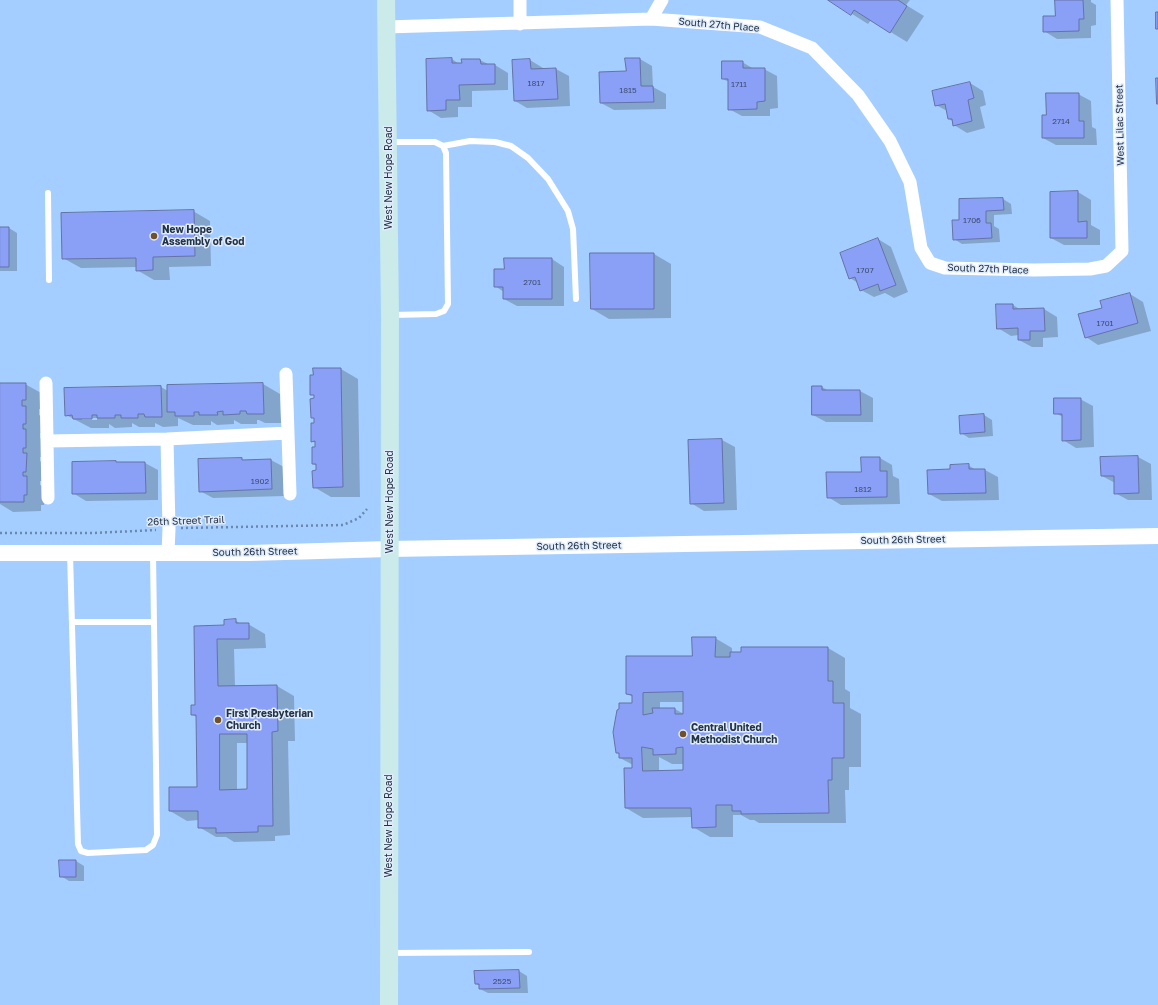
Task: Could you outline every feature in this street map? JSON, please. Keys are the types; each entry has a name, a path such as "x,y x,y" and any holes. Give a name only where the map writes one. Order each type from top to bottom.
{"main road":[{"name":"West New Hope Road","path":"386,0 390,316 389,1005"}],"street":[{"path":"520,0 520,24"},
{"path":"651,19 662,0"},
{"name":"West Lilac Street","path":"1117,0 1122,251"},
{"name":"South 27th Place","path":"386,27 651,19 760,28 812,48 858,95 890,141 910,182 921,248 930,263 945,268 1034,270 1090,269 1106,266 1122,251"},
{"path":"286,374 290,494"},
{"path":"46,383 48,498"},
{"path":"47,441 167,439 288,433"},
{"path":"161,553 169,529 167,439"},
{"name":"South 26th Street","path":"0,553 250,553 390,549 1158,536"}],"lane":[{"path":"443,146 470,141 494,142 511,146 528,158 548,179 568,211 574,229 576,299"},
{"path":"388,142 436,142 443,146 446,153 448,304 444,311 436,314 390,316"},
{"path":"48,193 49,280"},
{"path":"70,553 78,844 82,851 88,853 146,850 153,845 158,835 154,622 161,553"},
{"path":"72,622 154,622"},
{"path":"389,954 529,952"}],"path":[{"name":"26th Street Trail","path":"0,533 93,533 198,527 343,525 359,518 367,509"}],"building":[{"path":"828,0 898,0 907,6 890,33 854,10 851,15"},
{"path":"1055,0 1083,0 1084,19 1079,19 1079,31 1043,32 1043,16 1055,16"},
{"path":"1156,12 1158,12 1158,29 1156,29"},
{"path":"452,58 452,63 462,63 461,59 480,59 481,64 495,64 495,84 459,85 460,100 446,100 446,110 427,111 426,59"},
{"path":"625,58 640,58 641,86 653,86 654,102 600,103 599,72 626,71"},
{"path":"530,59 531,69 556,68 558,99 514,101 512,60"},
{"path":"722,61 743,61 743,68 765,68 765,101 757,102 757,109 728,110 728,79 722,79"},
{"path":"1156,78 1158,78 1158,104 1157,104"},
{"path":"970,82 974,98 968,100 972,121 953,126 952,119 948,119 945,104 935,106 932,91"},
{"path":"1046,93 1079,93 1079,121 1084,121 1084,138 1042,138 1042,115 1046,115"},
{"path":"1078,191 1078,222 1087,221 1087,238 1050,238 1050,192"},
{"path":"1003,198 1004,210 986,211 986,223 991,223 992,238 953,240 952,220 959,220 959,199"},
{"path":"194,210 195,256 153,257 153,270 136,271 136,258 62,259 61,213"},
{"path":"0,227 9,227 9,267 0,267"},
{"path":"878,238 896,285 880,291 878,284 860,291 855,277 849,279 840,253"},
{"path":"590,253 654,253 654,309 591,309"},
{"path":"504,258 552,258 552,299 503,299 503,287 494,287 494,269 504,269"},
{"path":"1130,293 1138,323 1085,338 1078,314 1102,308 1100,301"},
{"path":"996,304 1013,304 1013,309 1044,308 1045,331 1030,331 1030,340 1018,340 1018,328 997,329"},
{"path":"313,368 341,368 343,487 313,488 312,471 316,470 316,464 312,464 312,447 315,447 315,441 311,442 311,423 314,423 314,418 311,418 310,399 314,398 314,395 310,395 310,375 313,375"},
{"path":"0,383 26,383 26,400 22,400 22,406 26,406 26,424 23,424 23,429 26,429 26,448 23,448 23,453 27,453 26,472 23,472 23,476 27,476 27,495 24,495 24,502 0,502"},
{"path":"263,383 264,414 247,414 246,411 240,411 240,414 223,415 223,411 217,412 218,415 199,415 199,412 194,412 194,416 175,416 175,412 167,412 167,385"},
{"path":"161,386 162,417 145,417 144,414 138,414 138,418 121,418 121,415 115,415 115,418 97,418 97,415 92,415 92,419 73,419 72,415 65,416 64,388"},
{"path":"812,386 822,386 822,390 860,390 861,415 812,415"},
{"path":"1054,398 1081,398 1081,440 1062,441 1062,414 1054,414"},
{"path":"984,414 985,432 960,434 959,416"},
{"path":"722,439 724,503 690,504 688,440"},
{"path":"1138,456 1139,493 1114,494 1114,476 1101,476 1100,457"},
{"path":"861,457 880,457 880,471 887,471 887,497 827,498 826,472 861,472"},
{"path":"242,458 242,460 271,459 272,489 199,492 198,459"},
{"path":"72,462 145,462 146,493 72,494"},
{"path":"969,464 969,469 985,469 986,493 928,494 927,470 950,469 950,465"},
{"path":"236,619 236,623 249,623 249,639 217,639 218,686 277,685 278,731 272,732 273,826 258,826 258,832 216,833 216,828 198,828 198,811 169,811 169,787 197,787 196,715 191,715 191,705 195,705 194,626 224,625 224,620","holes":["220,734 247,734 247,789 220,790"]},
{"path":"692,637 716,637 715,657 730,657 730,652 741,652 741,647 828,647 828,681 833,681 833,703 844,703 844,758 832,758 832,780 828,780 829,813 741,814 741,811 732,811 732,805 716,805 716,827 692,828 691,808 625,808 624,768 632,768 632,758 619,758 619,753 616,753 613,732 617,710 619,709 619,703 632,703 632,695 626,694 626,656 692,656","holes":["683,692 683,714 675,714 675,708 652,708 653,713 643,715 643,693","642,747 653,749 653,755 676,754 676,748 683,747 683,770 643,771"]},
{"path":"59,860 76,860 76,877 60,877"},
{"path":"519,970 520,988 479,989 479,984 475,984 474,971"}],"place":[{"name":"New Hope Assembly of God","path":"154,236"},
{"name":"First Presbyterian Church","path":"218,720"},
{"name":"Central United Methodist Church","path":"683,734"}]}
